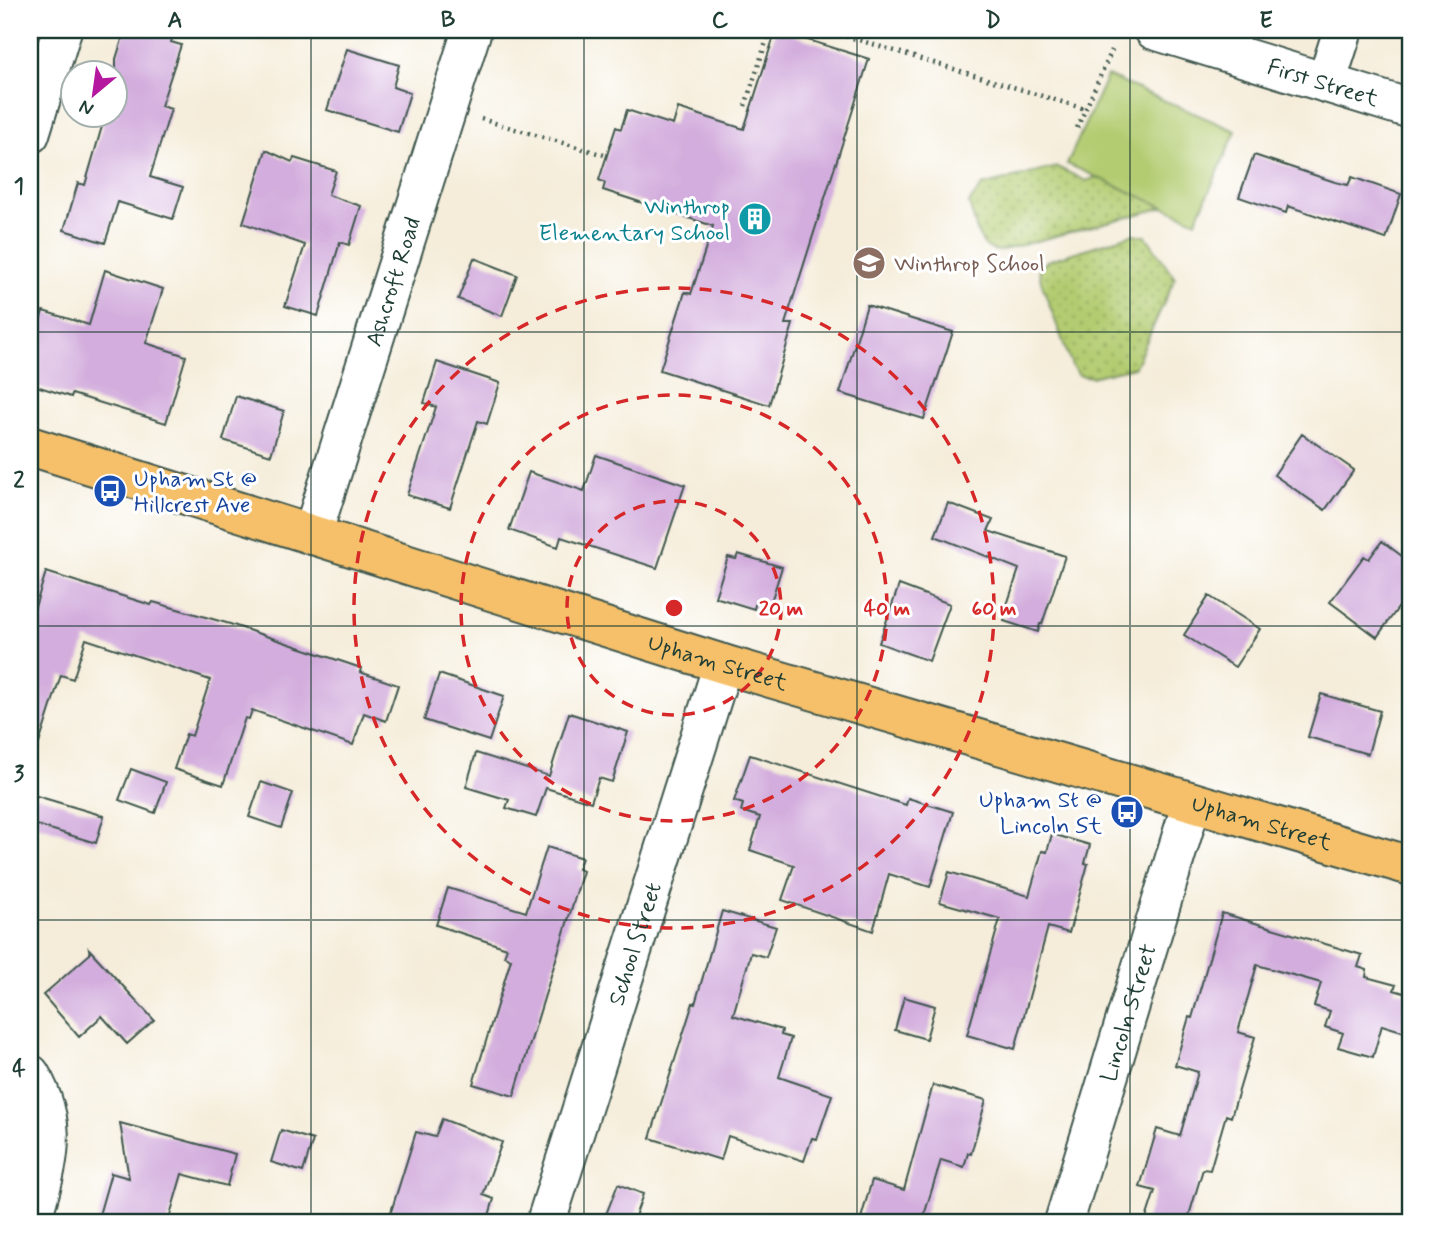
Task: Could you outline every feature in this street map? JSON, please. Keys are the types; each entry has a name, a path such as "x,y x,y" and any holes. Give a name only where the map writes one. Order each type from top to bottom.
{"main road":[{"name":"Upham Street","path":"30,446 723,664 1411,866"}],"street":[{"path":"30,134 62,30"},
{"name":"Ashcroft Road","path":"312,535 472,30"},
{"name":"First Street","path":"1154,30 1411,109"},
{"path":"1326,83 1343,30"},
{"name":"School Street","path":"546,1222 723,664"},
{"name":"Lincoln Street","path":"1064,1222 1192,802"},
{"path":"30,1074 45,1108 50,1143 47,1166 31,1222"}],"path":[{"path":"745,106 771,30"},
{"path":"823,38 826,30 1085,109"},
{"path":"1077,128 1112,50"},
{"path":"480,119 604,156"}],"green space":[{"path":"1107,76 1236,131 1196,221 1067,164"},
{"path":"1057,167 1086,181 1097,177 1165,207 999,251 986,246 978,234 969,203 982,186"},
{"path":"1133,234 1146,236 1175,278 1135,367 1091,377 1079,375 1072,366 1041,282 1039,269 1047,261"}],"building":[{"path":"125,30 175,30 171,42 181,45 161,106 171,109 150,177 183,187 173,219 118,202 105,243 64,230 78,183 85,185 101,130 130,130 130,60 116,59"},
{"name":"Winthrop Elementary School","path":"776,30 869,59 785,324 793,324 769,405 660,370 685,292 691,294 713,226 603,190 605,183 599,180 616,127 621,129 627,110 673,125 678,108 744,129"},
{"path":"347,49 399,65 393,87 410,93 398,132 327,110"},
{"path":"266,150 292,162 294,158 336,171 328,195 361,206 349,245 340,242 318,316 285,306 305,245 243,223"},
{"path":"1254,155 1335,182 1348,185 1352,177 1401,194 1386,239 1288,206 1286,213 1239,197"},
{"path":"474,258 517,275 502,316 458,299"},
{"path":"105,270 163,289 146,343 186,356 166,423 30,384 30,353 43,311 89,325"},
{"path":"867,305 953,332 924,419 840,393"},
{"path":"437,362 500,383 487,424 478,421 450,508 407,495 436,407 424,403"},
{"path":"236,396 284,411 271,455 223,440"},
{"path":"1302,434 1354,470 1325,510 1274,475"},
{"path":"596,455 685,485 657,568 561,537 558,547 509,530 529,472 584,491"},
{"path":"948,503 993,520 988,531 1065,556 1038,632 1004,621 1019,569 935,536"},
{"path":"1382,541 1411,563 1411,590 1377,637 1330,602 1364,556 1369,559"},
{"path":"738,554 782,567 770,605 756,601 754,609 715,597 728,557 736,559"},
{"path":"46,572 151,605 153,602 230,624 361,668 360,672 398,685 386,721 364,713 353,745 252,710 249,719 245,718 223,785 174,769 186,734 192,736 210,680 86,639 73,679 61,675 36,753 30,752 30,623"},
{"path":"899,585 950,604 929,661 879,643"},
{"path":"1209,596 1260,629 1235,667 1184,635"},
{"path":"439,674 504,696 489,741 424,720"},
{"path":"1321,694 1380,711 1368,754 1308,737"},
{"path":"569,713 628,732 612,782 599,778 591,802 546,788 536,817 506,808 509,800 466,787 476,753 549,776"},
{"path":"750,755 906,805 908,798 953,812 930,887 889,874 873,931 782,900 794,865 750,850 760,817 741,811 743,804 734,801"},
{"path":"131,769 166,782 155,813 119,800"},
{"path":"261,782 293,793 281,828 249,817"},
{"path":"30,794 104,816 96,843 30,823"},
{"path":"1052,834 1090,845 1085,863 1088,864 1069,933 1048,927 1015,1049 967,1035 1000,919 940,902 949,872 1029,896 1042,851 1047,852"},
{"path":"547,847 582,858 578,869 583,871 514,1096 473,1084 511,959 504,956 507,948 436,925 448,888 526,912"},
{"path":"722,911 776,927 766,957 751,953 733,1015 782,1030 781,1035 791,1038 779,1077 832,1095 817,1139 812,1138 804,1161 728,1136 721,1160 650,1138 693,1003 695,1004"},
{"path":"1222,913 1362,955 1358,967 1367,970 1366,977 1396,985 1394,990 1411,995 1411,1034 1382,1025 1373,1057 1338,1047 1343,1033 1325,1027 1330,1011 1314,1006 1321,983 1257,965 1238,1032 1255,1037 1231,1117 1226,1115 1210,1170 1203,1169 1187,1222 1145,1222 1155,1191 1140,1187 1157,1129 1180,1136 1198,1072 1175,1065 1189,1017 1192,1018"},
{"path":"89,949 154,1020 127,1044 102,1016 79,1037 43,995 90,954"},
{"path":"904,997 935,1006 926,1039 895,1030"},
{"path":"933,1085 986,1100 971,1154 968,1153 964,1167 941,1160 922,1222 860,1222 872,1180 904,1190"},
{"path":"442,1119 502,1142 483,1195 494,1199 487,1222 413,1222 390,1215 416,1132 435,1137"},
{"path":"120,1123 235,1154 227,1186 182,1174 168,1222 97,1222 111,1173 129,1178"},
{"path":"281,1130 313,1140 303,1172 271,1162"},
{"path":"618,1184 643,1194 633,1222 603,1222"}],"place":[{"name":"Winthrop Elementary School","path":"755,219"},
{"name":"Winthrop School","path":"869,263"},
{"name":"Upham St @ Hillcrest Ave","path":"110,491"},
{"name":"Upham St @ Lincoln St","path":"1127,812"}]}
